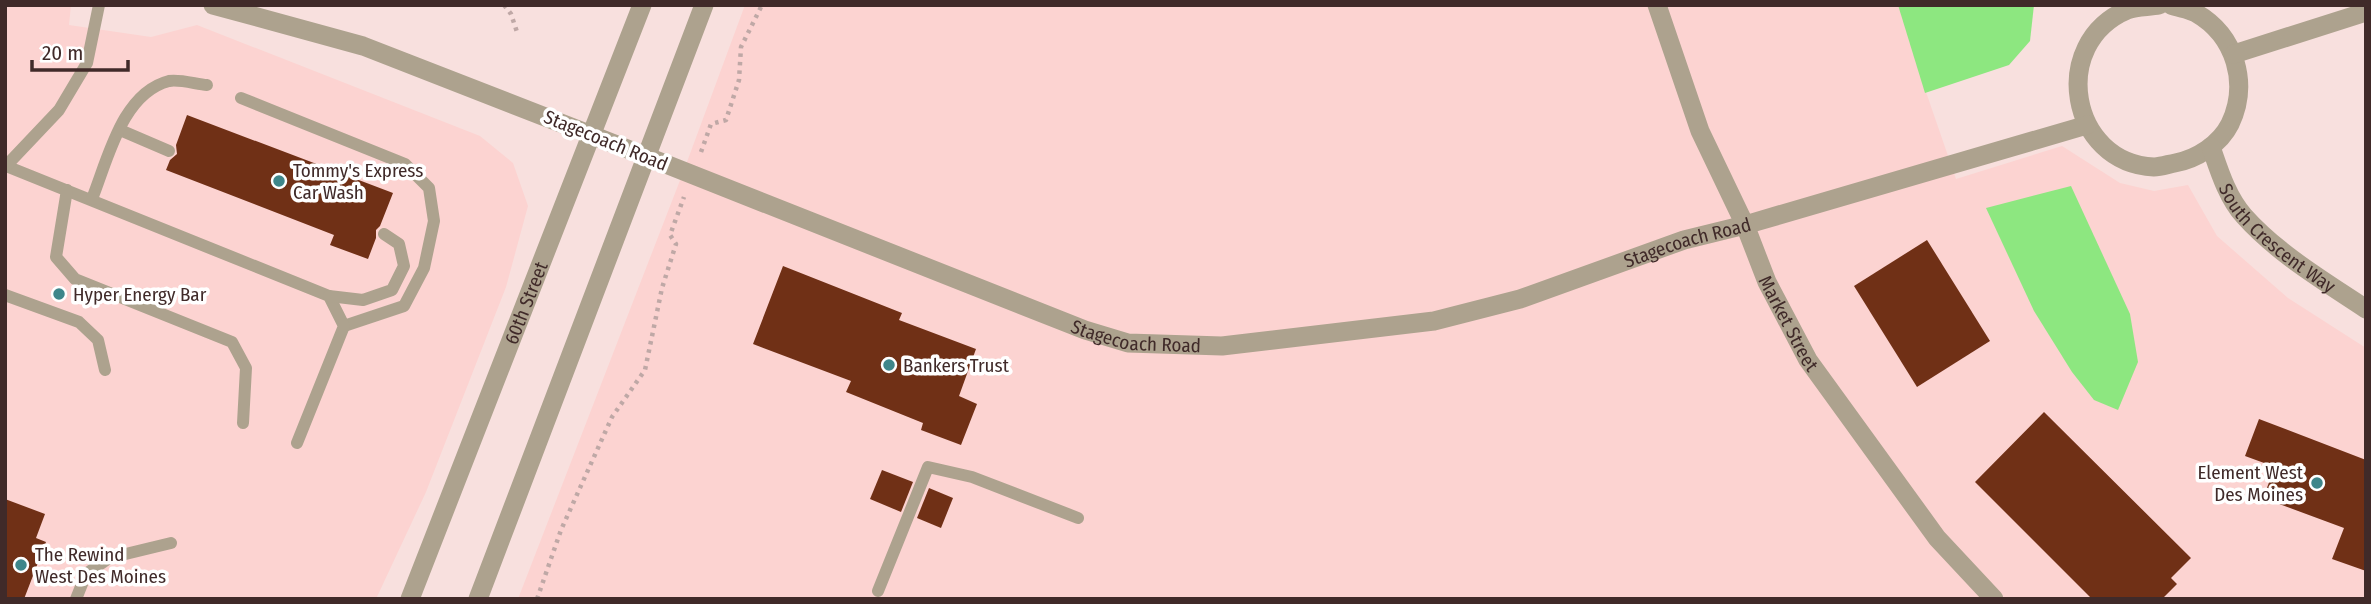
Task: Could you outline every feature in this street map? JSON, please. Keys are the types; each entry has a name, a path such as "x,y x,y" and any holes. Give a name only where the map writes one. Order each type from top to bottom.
{"street":[{"name":"Stagecoach Road","path":"213,5 363,46 1085,330 1149,345 1222,345 1434,321 1520,299 1684,240 1745,225 2087,125"},
{"name":"60th Street","path":"410,599 642,5"},
{"path":"478,599 704,5"},
{"name":"Market Street","path":"1657,5 1700,131 1745,225 1766,282 1808,360 1937,538 1994,599"},
{"path":"2159,5 2127,7 2103,25 2085,48 2077,76 2079,104 2087,125 2105,146 2128,161 2155,167 2188,161 2211,147 2229,127 2238,101 2240,82 2234,54 2219,30 2195,13 2171,5"},
{"path":"2234,54 2366,13"},
{"name":"South Crescent Way","path":"2211,147 2222,179 2243,215 2308,271 2366,309"}],"lane":[{"path":"99,5 87,63 59,110 5,166 330,296 363,300 392,290 404,266 399,244 384,234"},
{"path":"92,199 127,114 141,95 170,80 207,85"},
{"path":"241,98 405,164 429,188 434,221 424,268 404,306 344,326"},
{"path":"120,130 169,151"},
{"path":"67,190 56,257 75,279 232,342 246,368 243,423"},
{"path":"5,295 79,322 98,340 105,370"},
{"path":"297,443 344,326 330,296"},
{"path":"878,591 928,467 972,477 1078,518"},
{"path":"76,599 86,574 109,558 171,543"}],"path":[{"path":"504,5 511,14 518,35"},
{"path":"711,124 726,120 738,80 741,47 762,5"},
{"path":"537,599 561,530 612,417 645,370 662,288 676,244 670,235"}],"shaded area":[{"path":"5,5 71,5 69,25 151,37 197,25 480,136 513,163 528,206 506,287 426,492 376,599 5,599"},
{"path":"745,5 1899,5 1956,179 2062,146 2120,183 2154,191 2188,185 2217,236 2288,298 2366,348 2366,599 518,599"},
{"path":"1898,5 2034,5 2030,41 2009,65 1925,93"},
{"path":"2071,186 2130,314 2138,362 2118,410 2094,400 2072,372 2034,311 1986,208"}],"building":[{"name":"Tommy's Express Car Wash","path":"187,115 393,193 376,230 376,238 368,259 330,245 334,235 166,170 170,160 177,154 176,145"},
{"path":"1927,240 1990,341 1917,387 1854,286"},
{"name":"Bankers Trust","path":"783,266 902,313 899,320 976,349 959,396 977,404 961,445 921,430 923,423 846,392 851,381 753,344"},
{"path":"2044,412 2191,558 2171,578 2177,584 2162,599 2092,599 1975,482"},
{"name":"Element West Des Moines","path":"2259,419 2366,460 2366,571 2332,559 2344,528 2263,498 2275,467 2245,456"},
{"path":"882,470 913,482 901,512 870,499"},
{"path":"929,488 953,498 941,528 917,518"},
{"name":"The Rewind West Des Moines","path":"5,499 45,514 36,538 46,542 24,599 5,599"}],"place":[{"name":"Tommy's Express Car Wash","path":"279,181"},
{"name":"Hyper Energy Bar","path":"59,294"},
{"name":"Bankers Trust","path":"889,365"},
{"name":"Element West Des Moines","path":"2317,483"},
{"name":"The Rewind West Des Moines","path":"21,565"}]}
